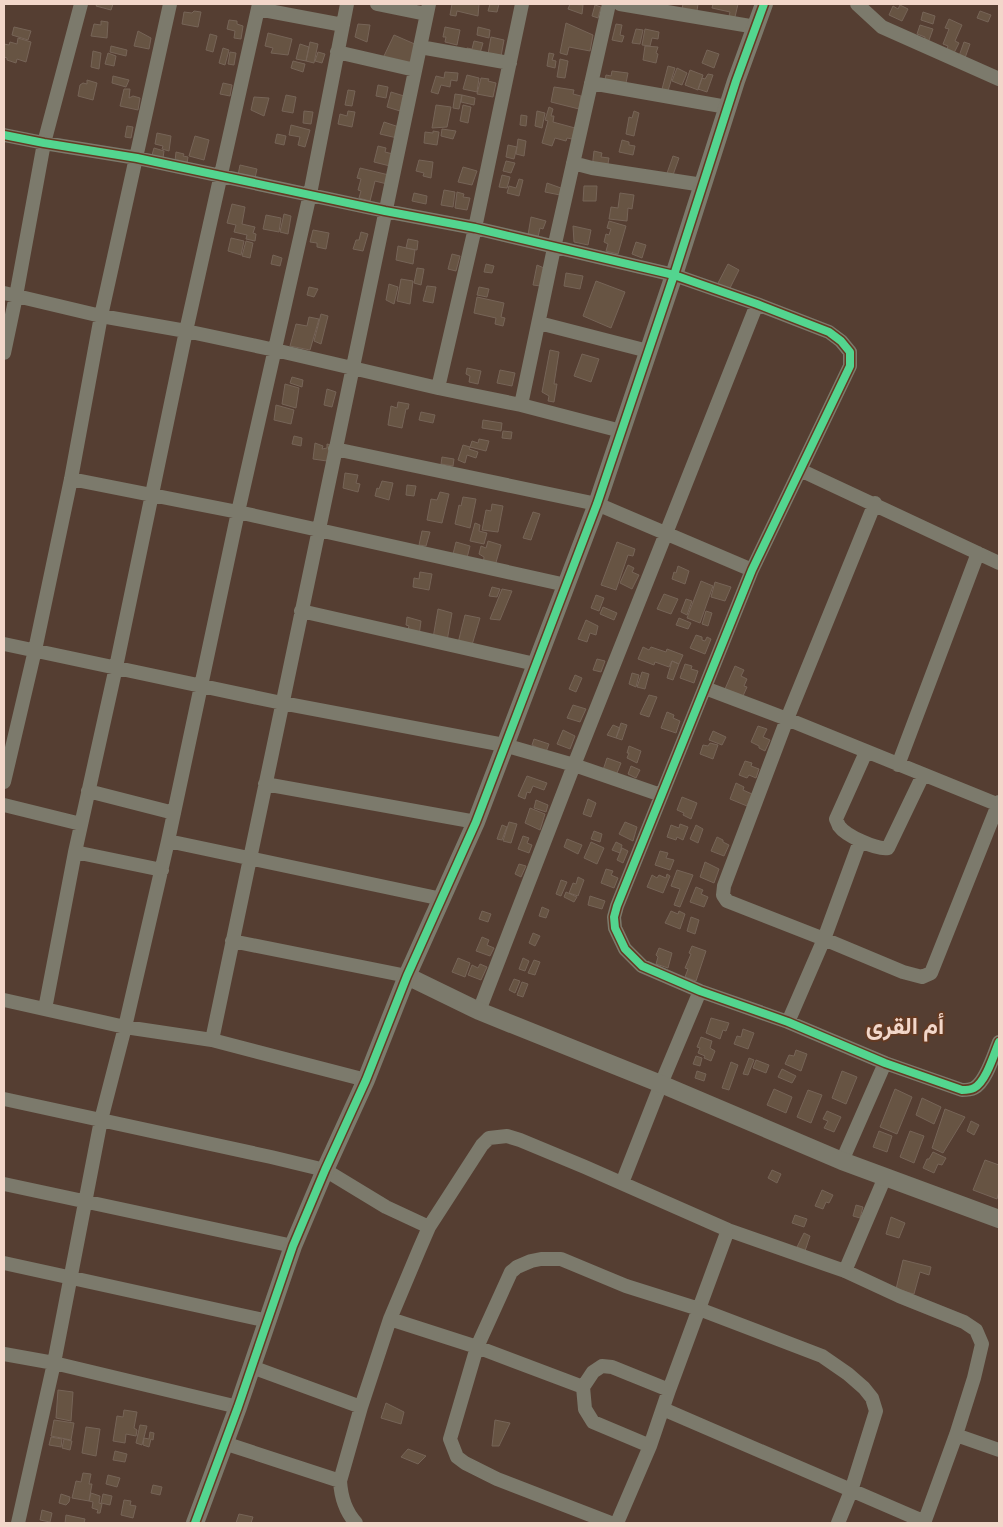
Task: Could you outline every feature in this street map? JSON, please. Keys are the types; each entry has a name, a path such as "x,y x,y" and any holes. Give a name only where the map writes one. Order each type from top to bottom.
{"street":[{"path":"4,353 10,295 44,143 81,4"},
{"path":"4,782 35,650 71,479 101,316 170,4"},
{"path":"18,1523 54,1363 101,1120 162,870 238,512 310,194 347,4"},
{"path":"212,1040 427,9 377,4"},
{"path":"438,388 475,228 522,4"},
{"path":"521,405 609,4"},
{"path":"620,4 756,27"},
{"path":"195,1523 238,1407 293,1246 366,1080 407,976 476,822 566,585 621,431 674,275 727,108 764,4"},
{"path":"45,1009 75,852 116,667 186,331 258,6 342,25"},
{"path":"864,7 882,26 999,79"},
{"path":"420,47 510,63"},
{"path":"337,52 415,70"},
{"path":"591,83 727,108"},
{"path":"4,135 137,158 385,211 475,228 674,275 757,304 828,332 842,341 850,352 850,366 752,570 617,906 614,923 624,949 642,966 700,992 788,1022 885,1063 962,1090 973,1089 979,1084 985,1076 999,1042"},
{"path":"573,163 592,168 703,185"},
{"path":"10,295 101,316 186,331 275,350 438,388 521,405 621,431"},
{"path":"479,1011 574,764 757,304"},
{"path":"539,324 648,351"},
{"path":"335,449 596,504 752,570"},
{"path":"800,470 875,503 999,562"},
{"path":"71,479 238,512 566,585"},
{"path":"705,688 787,719 999,804 931,973 922,977 915,976 726,901 723,896 724,886 787,719 875,503"},
{"path":"898,765 978,553"},
{"path":"301,611 535,664"},
{"path":"4,644 282,703 504,745 574,764 661,796"},
{"path":"866,752 836,818 839,826 844,831 860,841 883,849 888,848 923,775"},
{"path":"265,784 476,822"},
{"path":"88,791 174,813"},
{"path":"4,805 81,824"},
{"path":"168,841 442,899"},
{"path":"788,1022 824,939 860,841"},
{"path":"75,852 162,870"},
{"path":"232,941 407,976 479,1011 661,1084 842,1160 999,1219"},
{"path":"622,1183 700,992"},
{"path":"4,1000 125,1027 212,1040 366,1080"},
{"path":"842,1160 885,1063"},
{"path":"4,1099 325,1170 386,1206 430,1227"},
{"path":"356,1523 350,1517 340,1493 340,1481 360,1407 390,1319 430,1227 482,1145 489,1138 508,1136 520,1140 728,1230 845,1271 899,1296 964,1322 976,1330 982,1344 974,1378 956,1435 925,1522 662,1409"},
{"path":"845,1271 885,1177"},
{"path":"4,1184 293,1246"},
{"path":"617,1523 650,1446 728,1230"},
{"path":"611,1523 497,1478 465,1463 457,1456 450,1439 477,1347 511,1272 517,1267 536,1260 561,1259 626,1286 699,1309 822,1356 848,1374 872,1398 876,1411 851,1490 838,1523"},
{"path":"4,1263 268,1321"},
{"path":"390,1319 477,1347 583,1387"},
{"path":"4,1354 54,1363 238,1407"},
{"path":"650,1446 593,1422 585,1409 583,1387 593,1372 602,1366 612,1367 669,1390"},
{"path":"252,1367 360,1407"},
{"path":"956,1435 999,1450"},
{"path":"224,1443 340,1481"}],"building":[{"path":"97,4 113,4 111,10 96,6"},
{"path":"452,4 479,4 478,16 457,11 456,16 450,15"},
{"path":"490,4 499,4 497,12 488,11"},
{"path":"570,4 583,5 582,14 568,9"},
{"path":"683,4 698,4 697,11 682,9"},
{"path":"713,4 738,4 735,17 729,16 730,12 712,8"},
{"path":"595,5 601,7 598,18 592,16"},
{"path":"900,5 908,9 902,21 889,15 893,6 898,9"},
{"path":"194,11 201,12 198,27 182,24 184,12 192,13"},
{"path":"980,11 991,15 988,22 977,18"},
{"path":"923,12 935,16 933,24 921,20"},
{"path":"949,19 962,25 955,41 959,43 954,53 946,51 948,46 943,44 949,29 945,28"},
{"path":"229,20 237,21 237,24 243,26 241,39 234,38 235,31 227,29"},
{"path":"101,21 108,22 107,38 91,36 94,24 101,25"},
{"path":"566,23 593,35 590,51 569,47 567,55 560,53"},
{"path":"358,24 370,25 367,42 355,37"},
{"path":"616,24 622,25 620,35 624,36 622,42 612,40"},
{"path":"920,25 933,29 928,43 924,42 925,37 917,34"},
{"path":"14,27 31,31 28,40 12,35"},
{"path":"445,27 460,30 457,45 445,42 446,37 443,37"},
{"path":"478,27 490,30 489,38 477,35"},
{"path":"636,29 643,30 640,44 632,43"},
{"path":"645,29 659,32 658,39 652,38 650,46 642,45"},
{"path":"138,31 151,38 149,49 134,46"},
{"path":"268,33 292,39 288,55 271,53 273,48 265,46"},
{"path":"210,34 217,36 213,52 206,50"},
{"path":"394,35 417,45 412,65 383,58"},
{"path":"491,37 504,40 500,62 487,60"},
{"path":"18,38 31,42 26,62 17,59 16,63 4,57 4,44 9,45 10,42 17,44"},
{"path":"474,41 483,43 478,60 464,56 467,48 472,49"},
{"path":"310,42 318,44 314,63 306,61"},
{"path":"964,42 970,44 965,58 959,56"},
{"path":"300,44 309,47 306,61 296,59"},
{"path":"111,46 127,50 126,56 110,52"},
{"path":"645,46 658,47 656,63 643,60"},
{"path":"223,48 229,50 225,65 219,63"},
{"path":"707,50 719,54 714,68 702,63"},
{"path":"93,51 101,53 99,69 91,67"},
{"path":"230,52 236,53 234,65 228,64"},
{"path":"318,52 325,54 322,63 315,61"},
{"path":"108,53 116,56 114,66 105,64"},
{"path":"549,53 554,54 552,60 556,61 555,68 547,66"},
{"path":"560,59 568,61 565,78 557,77"},
{"path":"293,61 305,64 303,72 291,68"},
{"path":"668,66 675,68 667,94 661,93"},
{"path":"677,68 687,73 682,85 672,81"},
{"path":"690,70 703,75 698,90 685,85"},
{"path":"612,71 628,73 625,88 604,84 606,75 611,76"},
{"path":"445,72 458,73 457,81 451,80 450,87 441,85 438,94 431,92 436,76 444,78"},
{"path":"708,74 713,75 707,92 698,89 702,78 705,79"},
{"path":"467,75 479,78 477,92 463,89"},
{"path":"113,76 129,80 126,87 112,83"},
{"path":"481,78 489,79 488,81 496,83 493,97 477,94"},
{"path":"87,80 97,83 93,100 78,96 80,85 83,83 87,84"},
{"path":"223,83 232,85 230,96 220,94"},
{"path":"378,85 388,87 386,98 376,96"},
{"path":"554,87 574,90 573,94 581,96 579,109 551,102"},
{"path":"124,89 130,89 129,98 133,96 140,98 138,110 120,106"},
{"path":"348,90 355,91 352,106 345,105"},
{"path":"391,92 404,96 400,111 387,107"},
{"path":"455,94 462,95 459,109 453,108"},
{"path":"286,95 296,97 293,113 282,111"},
{"path":"462,95 475,98 474,105 461,102"},
{"path":"254,97 269,98 264,116 251,110"},
{"path":"436,105 451,107 447,127 432,128"},
{"path":"463,105 471,107 468,123 460,121"},
{"path":"549,107 553,109 551,116 554,116 553,122 575,128 572,139 567,138 566,141 555,138 552,146 542,143 548,121 545,120"},
{"path":"304,111 313,112 311,124 303,123"},
{"path":"348,111 355,112 352,127 338,124 340,114 347,116"},
{"path":"537,111 545,113 542,128 535,126"},
{"path":"634,111 639,113 634,136 626,134 629,117 632,118"},
{"path":"521,115 527,116 526,126 520,125"},
{"path":"384,122 399,127 397,138 380,134"},
{"path":"291,125 310,130 305,147 298,145 300,137 289,135"},
{"path":"127,126 133,127 131,138 125,137"},
{"path":"442,129 456,131 453,139 441,136"},
{"path":"433,131 439,132 437,145 424,143 425,132 433,133"},
{"path":"157,133 171,136 169,151 162,149 163,146 155,144"},
{"path":"277,134 286,136 284,145 275,143"},
{"path":"195,136 209,140 204,160 189,156"},
{"path":"518,139 526,141 524,156 516,154"},
{"path":"622,140 629,142 629,145 635,146 633,155 619,152"},
{"path":"508,145 517,147 514,159 506,157"},
{"path":"378,146 386,148 385,152 393,154 390,166 374,162"},
{"path":"154,148 164,151 163,158 152,155"},
{"path":"594,151 602,153 601,157 609,158 607,170 592,168"},
{"path":"176,152 188,157 187,163 175,161"},
{"path":"673,156 679,158 672,178 666,176"},
{"path":"419,160 433,162 431,178 423,176 424,173 416,171"},
{"path":"506,161 515,163 511,173 503,171"},
{"path":"240,165 257,169 255,178 238,175"},
{"path":"463,167 477,171 472,185 458,182"},
{"path":"360,168 389,175 387,184 375,181 370,201 359,198 361,191 358,190 361,179 357,178"},
{"path":"502,175 510,177 507,188 499,187"},
{"path":"519,179 523,180 519,196 507,193 509,186 516,188"},
{"path":"547,183 561,188 560,195 545,192"},
{"path":"584,186 597,186 596,201 583,201"},
{"path":"444,190 455,192 453,207 441,205"},
{"path":"457,192 464,194 463,197 470,198 467,210 455,208"},
{"path":"414,193 427,196 426,204 412,201"},
{"path":"620,193 634,195 632,209 628,208 627,221 609,219 611,207 618,208"},
{"path":"232,204 245,207 242,224 255,227 253,233 256,234 255,241 246,239 247,235 234,232 236,225 227,223"},
{"path":"284,214 291,216 288,234 280,232"},
{"path":"266,215 281,218 279,232 263,229"},
{"path":"531,217 546,221 543,229 540,228 538,237 528,235"},
{"path":"609,221 626,226 618,254 606,251 608,244 604,242 606,234 609,235 611,229 607,228"},
{"path":"573,226 591,230 588,245 574,242"},
{"path":"313,230 329,233 326,249 317,247 317,243 310,242"},
{"path":"361,232 368,234 363,251 353,249 356,240 359,240"},
{"path":"231,238 244,241 241,255 228,251"},
{"path":"408,239 418,241 417,250 406,248"},
{"path":"246,241 253,243 250,258 242,256"},
{"path":"636,242 646,245 642,258 632,254"},
{"path":"398,246 415,250 413,264 396,260"},
{"path":"452,254 460,256 456,271 448,269"},
{"path":"273,255 282,258 280,266 271,264"},
{"path":"486,264 494,266 492,273 484,272"},
{"path":"728,264 739,270 729,290 717,285"},
{"path":"537,265 544,268 541,286 533,285"},
{"path":"417,268 424,269 421,285 414,283"},
{"path":"566,273 583,276 580,289 564,286"},
{"path":"401,279 413,281 410,304 397,301"},
{"path":"596,281 625,292 611,328 583,316"},
{"path":"389,284 398,287 394,304 386,300"},
{"path":"427,286 436,287 433,303 423,301"},
{"path":"309,287 318,289 314,297 307,295"},
{"path":"479,287 489,289 487,297 477,295"},
{"path":"477,297 504,303 501,317 505,318 503,326 495,324 496,318 474,313"},
{"path":"321,314 328,316 321,344 314,341"},
{"path":"309,317 319,319 310,350 290,346 296,324 307,326"},
{"path":"550,350 559,352 554,384 557,384 554,402 548,401 549,396 542,392"},
{"path":"582,354 599,359 591,382 574,376"},
{"path":"467,368 481,371 478,384 469,382 470,376 466,374"},
{"path":"500,370 515,373 512,386 497,383"},
{"path":"292,377 303,380 302,387 290,383"},
{"path":"285,384 299,388 296,408 282,404"},
{"path":"327,389 336,392 332,407 324,405"},
{"path":"398,402 409,404 402,428 388,425 391,406 397,408"},
{"path":"276,405 294,410 291,424 274,420"},
{"path":"421,412 435,415 433,423 419,420"},
{"path":"483,420 502,423 501,431 482,428"},
{"path":"503,431 512,432 511,439 502,438"},
{"path":"294,436 302,438 301,446 292,444"},
{"path":"479,439 489,441 486,451 470,447 472,441 478,443"},
{"path":"315,443 323,446 322,449 327,448 327,444 331,445 327,461 313,459"},
{"path":"463,445 478,452 476,458 467,455 465,463 458,460"},
{"path":"442,457 454,459 453,466 441,464"},
{"path":"345,473 358,475 356,483 360,484 358,492 343,488"},
{"path":"382,481 393,483 389,500 375,496 377,488 379,489"},
{"path":"407,485 416,486 414,496 406,495"},
{"path":"440,492 449,494 442,523 427,520 431,499 437,500"},
{"path":"463,497 476,499 470,528 455,524 459,505 461,506"},
{"path":"492,504 503,506 498,532 482,530 486,510 491,511"},
{"path":"533,512 540,514 531,540 523,538"},
{"path":"475,523 480,525 479,531 487,533 484,544 470,541"},
{"path":"422,531 430,532 426,546 419,545"},
{"path":"488,541 501,545 495,566 483,565 484,557 479,554 481,546 486,548"},
{"path":"456,542 470,546 466,562 452,558"},
{"path":"617,542 635,549 633,556 628,555 616,590 601,585"},
{"path":"628,565 634,568 632,572 639,575 632,589 620,583"},
{"path":"678,566 689,571 685,584 672,579"},
{"path":"420,572 432,574 429,590 413,587 414,578 419,579"},
{"path":"701,581 713,586 700,623 687,618"},
{"path":"715,582 731,587 725,601 711,597"},
{"path":"492,587 500,589 497,597 489,596"},
{"path":"502,589 512,591 500,620 490,619"},
{"path":"664,594 678,599 671,614 657,609"},
{"path":"596,595 604,598 599,611 591,608"},
{"path":"686,599 692,601 687,615 681,612"},
{"path":"603,607 617,613 614,620 600,614"},
{"path":"438,609 452,613 447,641 433,638"},
{"path":"706,611 712,613 708,626 702,624"},
{"path":"465,615 480,618 472,645 458,643"},
{"path":"407,617 421,621 419,636 407,632 409,626 406,625"},
{"path":"679,618 691,623 688,629 676,625"},
{"path":"586,620 598,626 596,635 590,633 587,642 578,639"},
{"path":"696,635 702,637 702,640 705,641 707,637 711,639 705,654 690,648"},
{"path":"643,647 649,650 651,647 666,652 667,649 683,655 679,664 672,661 669,667 655,662 654,665 638,659"},
{"path":"597,659 605,661 601,672 593,670"},
{"path":"672,661 679,664 673,680 667,678"},
{"path":"685,664 692,666 691,669 698,671 694,683 680,678"},
{"path":"735,666 744,670 741,676 747,679 744,686 747,687 743,696 725,689"},
{"path":"642,672 649,674 645,689 637,687"},
{"path":"632,673 639,675 636,687 629,684"},
{"path":"575,675 582,678 576,692 569,689"},
{"path":"649,695 657,697 649,717 640,714"},
{"path":"573,705 586,709 580,722 567,718"},
{"path":"667,712 674,715 673,718 680,721 676,733 661,728"},
{"path":"621,723 627,725 622,740 616,738"},
{"path":"613,725 620,728 616,738 607,735"},
{"path":"758,726 767,729 763,737 770,740 765,751 751,742"},
{"path":"563,730 575,736 570,749 557,744"},
{"path":"713,731 726,737 722,745 709,740"},
{"path":"534,739 549,744 546,752 532,745"},
{"path":"710,743 718,745 713,759 700,754 703,745 708,746"},
{"path":"629,746 641,751 637,763 627,758"},
{"path":"607,758 621,763 615,778 602,773"},
{"path":"745,761 752,763 751,766 759,769 756,778 749,775 747,778 739,775"},
{"path":"631,766 640,770 636,778 628,774"},
{"path":"527,776 547,783 544,790 533,786 530,793 527,792 525,799 518,796"},
{"path":"736,783 744,787 743,790 752,794 747,806 730,799"},
{"path":"682,797 697,803 691,819 677,810"},
{"path":"588,799 596,803 591,817 583,814"},
{"path":"536,800 548,805 546,812 534,808"},
{"path":"530,808 545,814 540,830 525,823"},
{"path":"509,822 517,824 511,843 503,841"},
{"path":"625,822 637,827 633,841 619,834"},
{"path":"680,824 688,827 683,840 677,837 676,840 667,837 671,825 679,828"},
{"path":"502,825 507,827 502,840 497,839"},
{"path":"696,825 703,829 698,843 690,839"},
{"path":"594,831 602,834 600,842 591,839"},
{"path":"523,836 529,838 527,843 532,845 529,853 518,849"},
{"path":"717,837 729,845 724,856 711,851"},
{"path":"567,839 582,845 578,854 564,847"},
{"path":"591,842 604,848 597,864 584,858"},
{"path":"616,842 622,845 620,853 612,850"},
{"path":"622,848 628,851 623,863 617,860"},
{"path":"660,851 668,853 666,858 674,860 670,870 655,865"},
{"path":"705,862 719,869 714,883 700,877"},
{"path":"519,864 526,866 521,877 515,874"},
{"path":"606,869 613,871 611,875 618,878 614,888 601,883"},
{"path":"677,870 693,875 680,907 674,905 680,889 671,886"},
{"path":"667,874 670,876 663,893 647,887 652,875 657,878 659,875 666,878"},
{"path":"578,877 584,880 578,896 569,893 573,883 576,884"},
{"path":"561,880 567,882 561,896 556,894"},
{"path":"696,887 703,890 701,894 708,897 704,907 690,902"},
{"path":"566,892 577,897 574,902 564,897"},
{"path":"590,896 605,901 602,909 588,905"},
{"path":"542,907 549,910 546,918 539,916"},
{"path":"482,911 491,914 488,922 479,919"},
{"path":"671,911 678,914 679,911 685,914 680,929 665,923"},
{"path":"691,917 699,920 695,934 687,931"},
{"path":"533,933 540,936 535,946 529,943"},
{"path":"482,937 489,940 487,945 494,948 490,956 476,951"},
{"path":"692,946 706,951 696,981 685,977 688,969 685,968"},
{"path":"659,948 672,953 668,968 656,964 658,957 656,955"},
{"path":"458,958 470,963 465,977 452,972"},
{"path":"523,958 529,961 525,971 519,969"},
{"path":"534,960 540,962 535,975 528,973"},
{"path":"480,964 487,967 481,980 468,975 472,965 478,968"},
{"path":"514,979 520,981 515,993 509,990"},
{"path":"522,982 528,984 523,997 517,995"},
{"path":"711,1018 729,1023 726,1031 723,1030 720,1039 706,1033"},
{"path":"743,1029 754,1033 748,1049 734,1044 737,1036 741,1037"},
{"path":"701,1037 712,1041 710,1048 715,1051 711,1061 698,1053 700,1048 697,1047"},
{"path":"796,1050 807,1054 801,1071 785,1064 789,1055 794,1056"},
{"path":"696,1056 702,1058 700,1066 693,1064"},
{"path":"749,1058 754,1060 748,1075 743,1074"},
{"path":"756,1060 769,1065 766,1073 753,1068"},
{"path":"731,1062 738,1065 729,1090 722,1088"},
{"path":"782,1069 796,1076 792,1083 778,1077"},
{"path":"697,1071 706,1074 704,1081 695,1078"},
{"path":"842,1071 857,1077 846,1104 832,1098"},
{"path":"774,1089 792,1097 786,1113 767,1105"},
{"path":"895,1089 912,1097 897,1134 880,1127"},
{"path":"808,1090 822,1095 811,1123 797,1117"},
{"path":"922,1098 941,1107 934,1124 916,1115"},
{"path":"945,1109 965,1117 943,1153 932,1148"},
{"path":"827,1111 841,1117 834,1132 824,1128 828,1121 823,1119"},
{"path":"971,1121 979,1125 974,1135 967,1131"},
{"path":"879,1131 892,1136 887,1152 873,1147"},
{"path":"910,1131 924,1136 914,1163 900,1157"},
{"path":"933,1152 946,1158 942,1165 938,1164 934,1173 923,1168"},
{"path":"985,1160 999,1165 999,1191 997,1199 973,1190"},
{"path":"772,1170 781,1174 777,1183 768,1178"},
{"path":"822,1190 833,1195 829,1203 826,1202 823,1209 815,1206"},
{"path":"856,1205 863,1207 860,1218 853,1216"},
{"path":"795,1215 807,1219 804,1227 792,1223"},
{"path":"891,1217 905,1223 899,1238 886,1234"},
{"path":"804,1233 810,1236 805,1251 797,1247"},
{"path":"903,1260 931,1267 929,1275 920,1272 914,1294 896,1289"},
{"path":"58,1390 73,1392 71,1421 56,1418"},
{"path":"386,1403 404,1412 401,1424 381,1418"},
{"path":"124,1410 137,1412 134,1428 137,1430 136,1436 126,1434 125,1443 113,1441 117,1416 123,1417"},
{"path":"54,1420 74,1423 71,1440 51,1436"},
{"path":"495,1420 510,1423 499,1446 492,1446"},
{"path":"140,1425 147,1426 142,1445 136,1443"},
{"path":"86,1427 100,1429 96,1456 82,1453"},
{"path":"150,1432 154,1433 149,1447 143,1445 144,1438 149,1439"},
{"path":"51,1437 62,1439 61,1447 49,1445"},
{"path":"64,1439 72,1441 70,1450 62,1448"},
{"path":"408,1449 426,1456 418,1464 401,1457"},
{"path":"115,1451 127,1454 125,1462 113,1460"},
{"path":"83,1473 91,1474 89,1484 92,1484 89,1501 72,1498 76,1481 81,1482"},
{"path":"108,1475 120,1478 117,1487 106,1484"},
{"path":"153,1485 162,1487 160,1495 151,1493"},
{"path":"91,1493 100,1496 99,1503 102,1504 100,1513 97,1513 98,1510 92,1508 93,1502 89,1501"},
{"path":"61,1494 70,1497 66,1505 59,1503"},
{"path":"103,1494 112,1496 110,1505 101,1503"},
{"path":"124,1500 131,1501 130,1505 136,1506 133,1518 121,1515"},
{"path":"42,1510 52,1513 50,1522 40,1520"},
{"path":"239,1514 253,1517 251,1523 236,1523"},
{"path":"66,1515 85,1519 84,1523 65,1523"}],"cycle path":[{"path":"195,1523 238,1407 293,1246 366,1080 407,976 476,822 597,504 674,275 736,81 764,4"},
{"path":"4,135 137,158 385,211 475,228 674,275 829,332 841,341 850,352 850,366 752,570 617,906 614,917 615,928 625,949 642,966 700,991 788,1022 885,1063 962,1090 974,1088 982,1080 999,1042"}],"district":[{"name":"أم القرى","path":"905,1026"}]}
